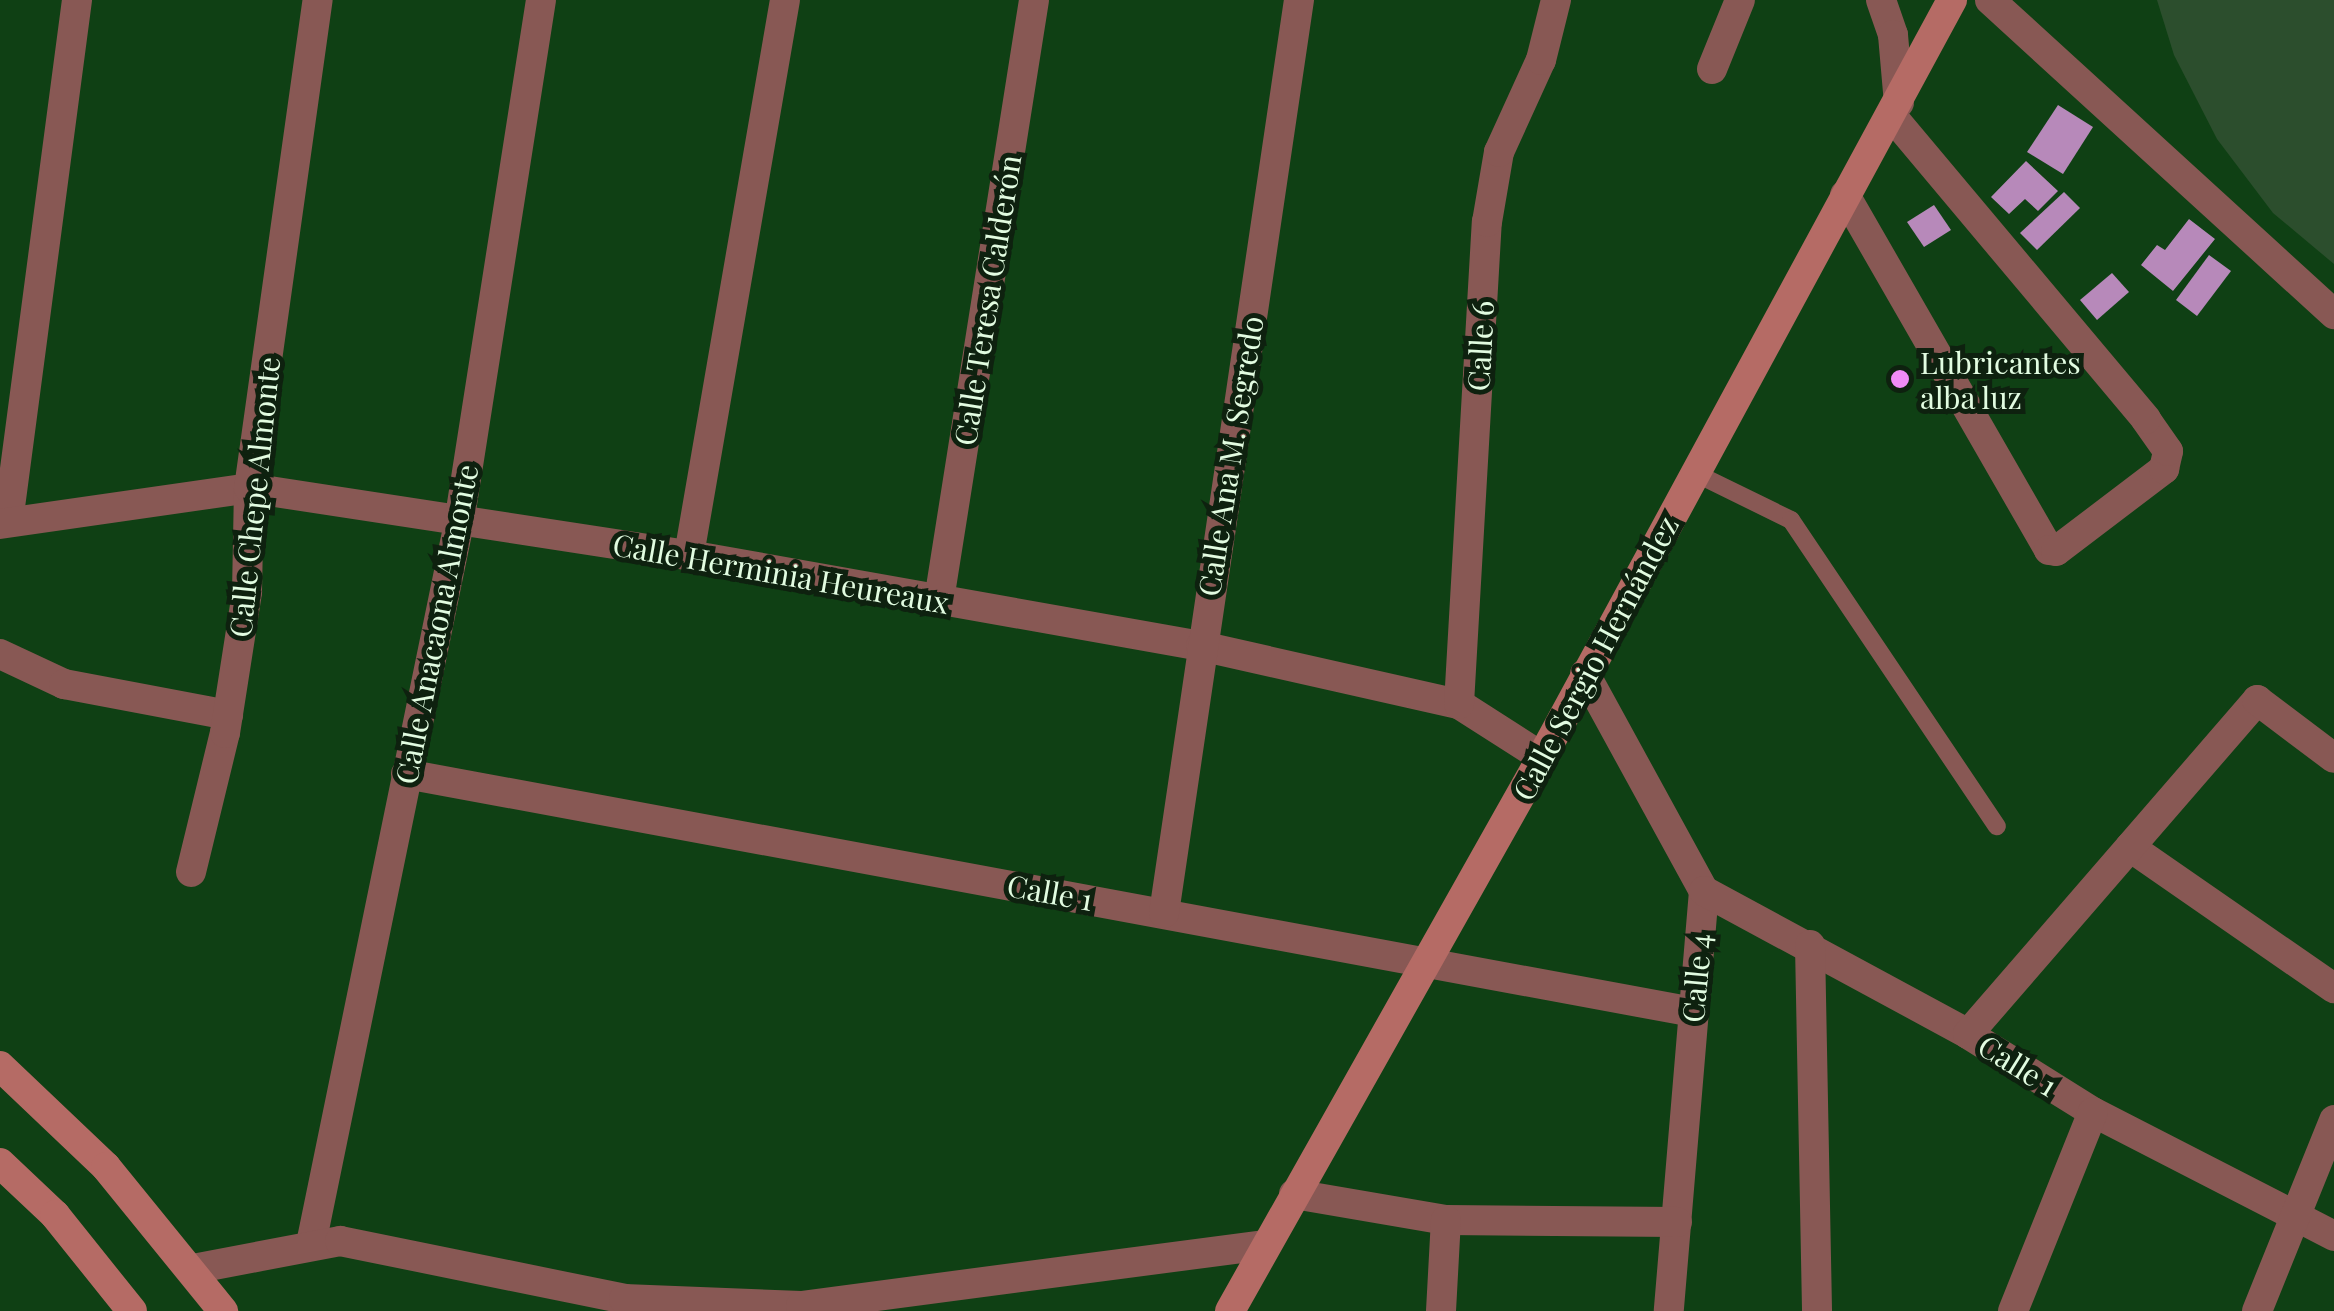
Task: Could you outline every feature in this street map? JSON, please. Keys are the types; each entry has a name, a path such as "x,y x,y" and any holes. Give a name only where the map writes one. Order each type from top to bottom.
{"street":[{"path":"4,523 78,0"},
{"name":"Calle Chepe Almonte","path":"191,872 228,715 248,592 248,488 318,0"},
{"name":"Calle Anacaona Almonte","path":"310,1244 459,523 541,0"},
{"path":"689,555 786,0"},
{"name":"Calle Teresa Calderón","path":"940,600 1034,0"},
{"name":"Calle Ana M. Segredo","path":"1164,913 1299,0"},
{"name":"Calle 6","path":"1459,704 1487,222 1499,152 1541,60 1556,0"},
{"path":"1712,69 1740,0"},
{"path":"1845,195 2048,550 2056,551 2164,469 2168,451 2146,419 1896,110 1893,36 1881,0"},
{"name":"Calle Sergio Hernández","path":"1230,1311 1542,757 1845,195 1896,110 1952,0"},
{"path":"1990,0 2334,314"},
{"name":"Calle Herminia Heureaux","path":"4,523 248,488 689,555 1202,646 1459,704 1542,757"},
{"path":"0,654 64,684 228,715"},
{"name":"Calle 4","path":"1586,674 1704,891 1669,1311"},
{"path":"1968,1034 2257,700 2334,758"},
{"name":"Calle 1","path":"406,774 1693,1012"},
{"path":"2130,847 2334,988"},
{"name":"Calle 1","path":"1704,891 1810,945 1968,1034 2093,1112 2334,1236"},
{"path":"1810,945 1817,1311"},
{"path":"0,1067 106,1167 193,1269 223,1311"},
{"path":"2013,1311 2093,1112"},
{"path":"2258,1311 2334,1120"},
{"path":"0,1163 55,1215 132,1311"},
{"path":"1294,1194 1446,1220 1676,1222"},
{"path":"1441,1311 1446,1220"},
{"path":"193,1269 310,1244 349,1242 624,1299 778,1306 1264,1245"}],"lane":[{"path":"1694,473 1791,520 1997,826"}],"green space":[{"path":"2157,0 2334,0 2334,264 2273,213 2217,139 2174,55"}],"building":[{"path":"2058,105 2093,127 2063,174 2027,152"},
{"path":"2026,161 2058,191 2038,211 2025,199 2009,214 1991,197"},
{"path":"2064,192 2080,208 2037,250 2020,233"},
{"path":"1934,205 1951,230 1924,247 1907,222"},
{"path":"2189,219 2215,239 2173,291 2141,265 2157,245 2165,250"},
{"path":"2209,255 2231,271 2197,316 2176,300"},
{"path":"2112,273 2129,292 2097,320 2080,300"}],"place":[{"name":"Lubricantes alba luz","path":"1900,379"}]}
